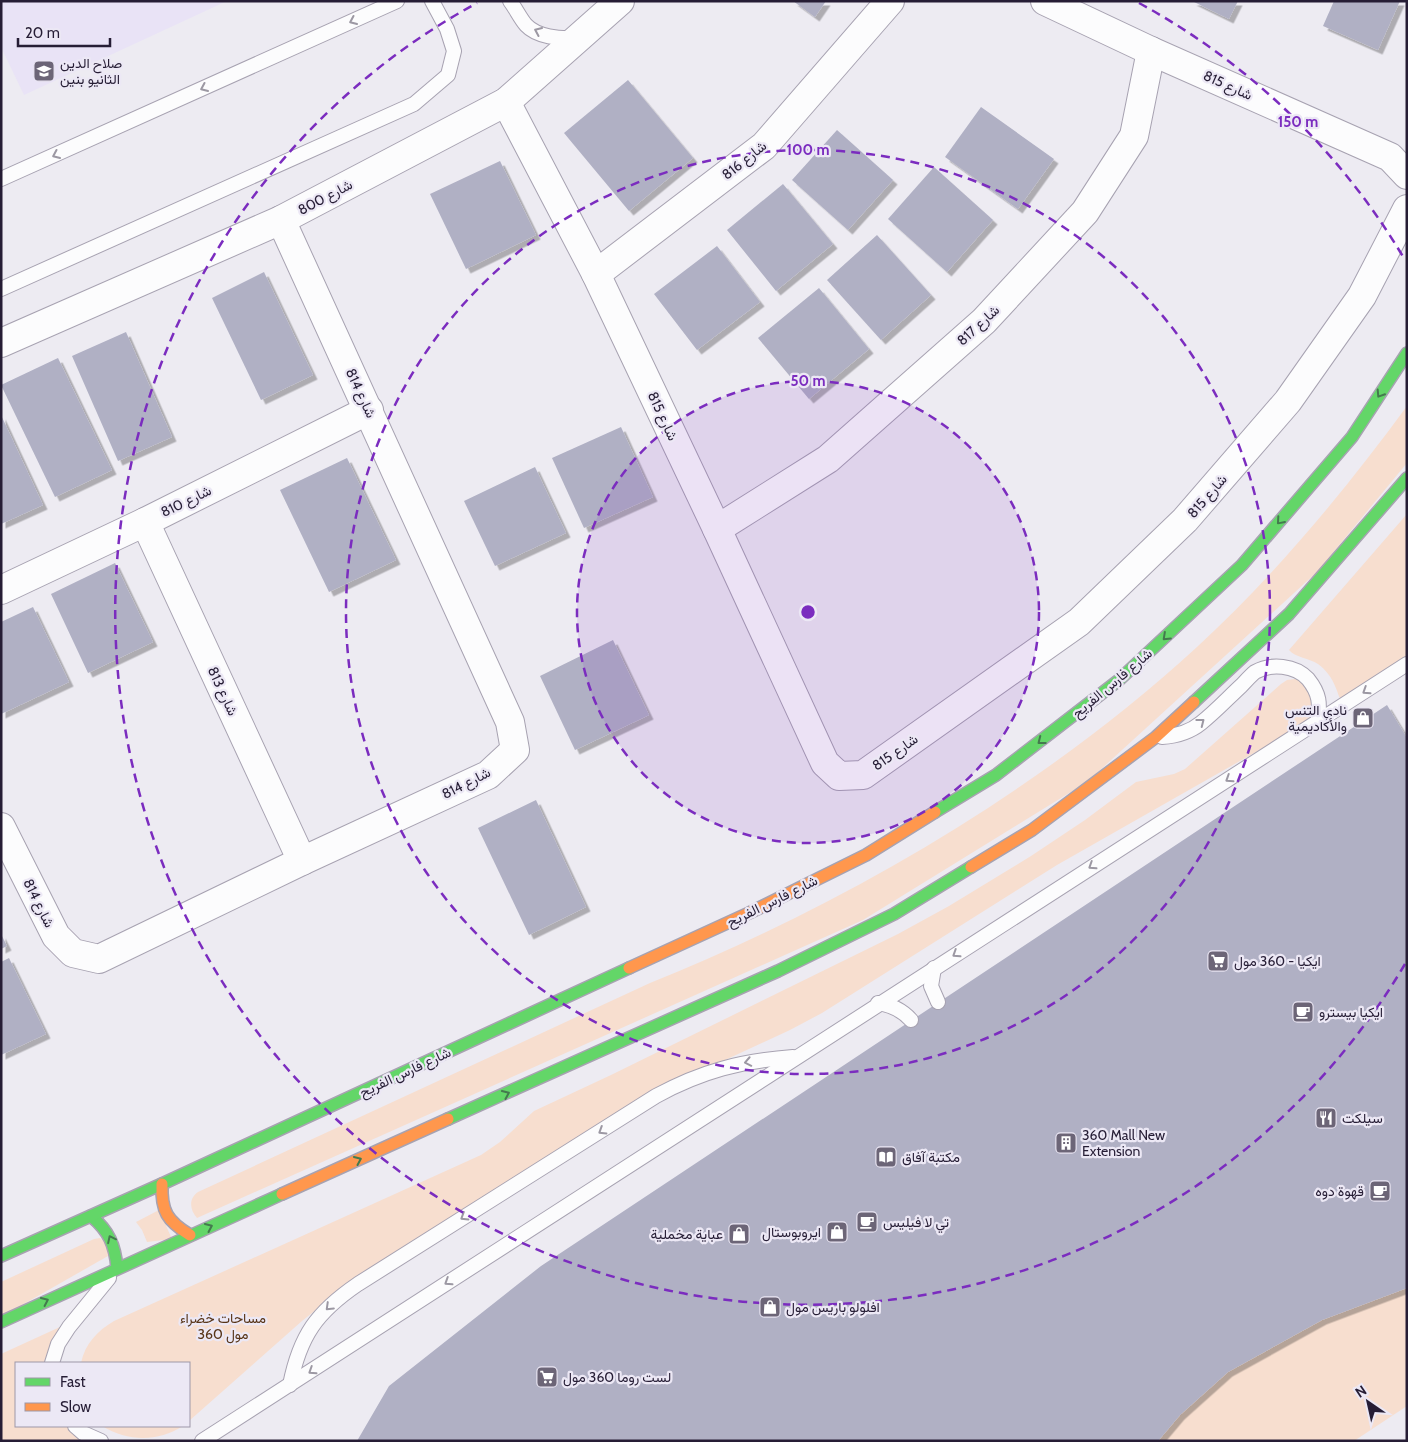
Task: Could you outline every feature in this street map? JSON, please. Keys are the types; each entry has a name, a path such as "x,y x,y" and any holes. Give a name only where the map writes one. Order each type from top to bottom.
{"street":[{"name":"شارع 800","path":"5,336 281,220 506,102 620,1"},
{"name":"شارع 816","path":"596,274 764,146 890,1"},
{"name":"شارع 815","path":"1045,1 1151,51 1390,157 1407,175"},
{"name":"شارع 817","path":"717,529 828,459 984,321 1085,212 1134,136 1151,51"},
{"name":"شارع 815","path":"506,102 596,274 825,763 839,776 863,775 1079,622 1186,520 1288,401 1362,296 1407,209"},
{"name":"شارع 814","path":"1,827 56,936 74,954 99,959 302,861 488,775 515,750 510,722 281,220"},
{"name":"شارع فارس الفريح","path":"1,1256 162,1184 749,913 866,854 996,775 1119,680 1242,566 1352,437 1407,353"},
{"name":"شارع 810","path":"1,590 145,522 369,410"},
{"path":"1,1322 778,971 894,914 1032,830 1156,737 1289,614 1407,478"},
{"name":"شارع 813","path":"145,522 302,861"},
{"path":"162,1184 161,1200 166,1214 176,1227 190,1236"},
{"path":"91,1216 101,1224 111,1237 116,1252 117,1268"}],"lane":[{"path":"1,179 397,1"},
{"path":"1,289 414,104 448,76 454,51 447,28 432,1"},
{"path":"510,1 527,26 541,33 561,39 578,38"},
{"path":"202,1441 796,1056 1407,664"},
{"path":"1156,737 1172,736 1188,731 1202,722 1255,672 1271,666 1288,667 1304,675 1315,688 1320,705 1318,722"},
{"path":"934,968 931,986 938,1002"},
{"path":"878,1004 888,1004 897,1008 911,1020"},
{"path":"290,1385 294,1364 312,1325 325,1309 358,1284 675,1086 728,1066 762,1059 796,1056"},
{"path":"52,1362 58,1344 65,1332 117,1268"},
{"path":"76,1427 83,1433 101,1441"}],"shaded area":[{"name":"صلاح الدين الثانيو بنين","path":"1,1 227,1 24,95 1,47"}],"green space":[{"path":"1407,406 1407,463 1317,572 1087,782 863,920 197,1218 191,1201 198,1192 796,917 868,880 938,839 1007,795 1073,749 1137,699 1226,620 1308,532 1359,470"},
{"path":"1407,514 1407,660 1342,701 1332,680 1324,669 1314,662 1295,655 1289,650"},
{"name":"مساحات خضراء 360 مول","path":"1295,679 1306,682 1317,713 1305,724 1057,865 822,1013 790,1030 656,1092 337,1293 302,1321 190,1420 190,1362 81,1362 89,1344 102,1329 114,1321 481,1155 500,1142 534,1111 898,934 949,906 1031,856 1085,820 1136,782 1174,774 1185,769 1287,680"},
{"path":"159,1210 172,1239 147,1242 136,1222"},
{"path":"100,1238 115,1252 1,1317 1,1282 94,1239"},
{"path":"1407,1288 1407,1406 1354,1441 1158,1441 1180,1415 1228,1372 1322,1320"},
{"path":"73,1321 58,1362 15,1362 15,1427 76,1427 88,1441 1,1441 1,1354"},
{"path":"104,1427 181,1427 163,1435 143,1438 122,1435"}],"building":[{"path":"793,1 826,1 815,17"},
{"path":"1192,1 1238,1 1229,19"},
{"path":"1334,1 1400,1 1378,50 1323,26"},
{"path":"628,80 693,158 629,211 564,133"},
{"path":"981,107 1054,159 1018,209 945,157"},
{"path":"837,130 893,180 848,230 792,180"},
{"path":"500,161 536,235 466,269 430,194"},
{"path":"934,167 993,220 947,272 888,219"},
{"path":"783,184 833,244 776,291 727,230"},
{"path":"877,235 931,295 881,340 827,280"},
{"path":"717,246 760,302 697,350 654,294"},
{"path":"264,272 313,375 261,400 212,298"},
{"path":"819,288 869,349 809,399 758,338"},
{"path":"126,332 172,437 118,461 72,356"},
{"path":"58,358 112,470 55,497 1,385"},
{"path":"1,415 43,505 1,524"},
{"path":"621,427 653,497 584,528 552,458"},
{"path":"347,458 396,560 329,592 280,490"},
{"path":"535,467 566,533 495,566 464,501"},
{"path":"115,563 153,642 88,673 51,594"},
{"path":"33,607 69,682 1,714 1,622"},
{"path":"613,640 649,715 575,750 540,676"},
{"name":"360 Mall New Extension","path":"1387,705 1407,738 1407,1288 1322,1320 1228,1372 1180,1415 1158,1441 357,1441 389,1386 541,1266"},
{"path":"536,800 586,907 529,935 478,828"},
{"path":"1,934 7,946 1,949"},
{"path":"9,958 46,1034 1,1055 1,962"}],"traffic: fast":[{"path":"935,812 996,775 1119,680 1242,565 1352,437 1407,353"},
{"path":"1194,702 1289,614 1407,478"},
{"path":"448,1119 778,971 894,914 971,867"},
{"path":"1,1256 162,1184 629,968"},
{"path":"1,1322 282,1194"},
{"path":"91,1216 107,1233 113,1245 117,1268"}],"traffic: slow":[{"path":"971,867 1032,830 1156,737 1194,702"},
{"path":"629,968 749,913 866,855 935,812"},
{"path":"282,1194 448,1119"},
{"path":"162,1184 164,1208 167,1214 176,1225 190,1235"}],"place":[{"name":"صلاح الدين الثانيو بنين","path":"44,71"},
{"name":"نادي التنس والأكاديمية","path":"1363,718"},
{"name":"ايكيا - 360 مول","path":"1218,961"},
{"name":"ايكيا بيسترو","path":"1303,1012"},
{"name":"سيلكت","path":"1326,1118"},
{"name":"360 Mall New Extension","path":"1066,1143"},
{"name":"مكتبة آفاق","path":"886,1157"},
{"name":"قهوة دوه","path":"1380,1191"},
{"name":"تي لا فيليس","path":"867,1222"},
{"name":"ايروبوستال","path":"837,1232"},
{"name":"عباية مخملية","path":"739,1234"},
{"name":"افلولو باريس مول","path":"770,1307"},
{"name":"لست روما 360 مول","path":"547,1377"}]}
